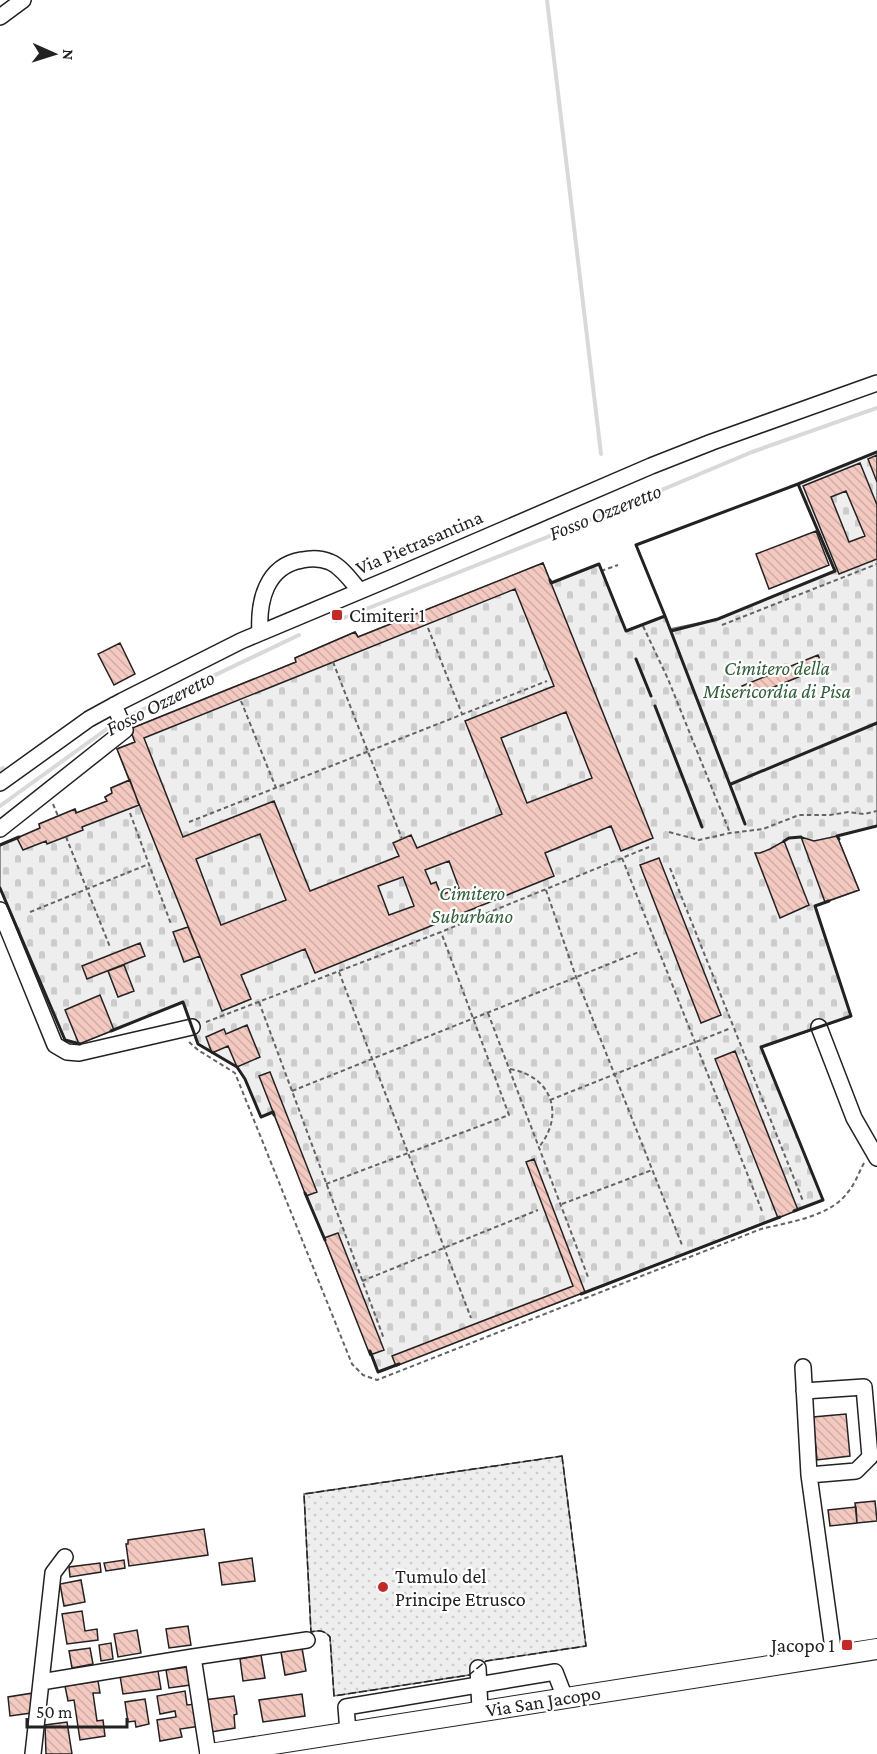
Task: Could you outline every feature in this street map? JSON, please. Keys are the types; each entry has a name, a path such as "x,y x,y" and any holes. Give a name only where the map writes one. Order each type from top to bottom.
{"main road":[{"name":"Via San Jacopo","path":"209,1754 877,1649"}],"street":[{"path":"0,17 23,0"},
{"name":"Via Pietrasantina","path":"0,783 57,741 260,633 651,466 877,383"},
{"path":"260,633 259,611 267,584 277,571 294,561 315,558 331,562 360,591"},
{"path":"0,829 126,730 116,708"},
{"path":"0,910 55,1045 67,1052 79,1053 185,1030"},
{"path":"819,1027 854,1118 874,1154"},
{"path":"802,1367 809,1475 834,1656"},
{"path":"804,1390 864,1387 870,1456 856,1471 809,1475"},
{"path":"33,1754 53,1573 65,1557"},
{"path":"41,1682 307,1640"},
{"path":"193,1657 209,1754"},
{"path":"478,1668 480,1710"},
{"path":"348,1732 346,1707 555,1672 565,1698"}],"path":[{"path":"722,625 877,564"},
{"path":"601,571 618,565"},
{"path":"643,626 668,679 730,833"},
{"path":"428,628 462,714"},
{"path":"333,662 402,838"},
{"path":"189,822 547,681"},
{"path":"241,701 276,788"},
{"path":"669,832 699,840 763,829 799,815 830,815 848,812 864,814 877,811"},
{"path":"130,813 171,924"},
{"path":"66,837 110,947"},
{"path":"649,847 441,932 185,1030 198,1050 235,1073 352,1364 363,1375 377,1380 761,1229 810,1216 835,1205 848,1192 874,1154"},
{"path":"622,858 762,1211"},
{"path":"30,912 149,864"},
{"path":"670,868 803,1201"},
{"path":"546,890 576,977 682,1245"},
{"path":"326,1184 508,1115 441,932"},
{"path":"292,1091 639,952"},
{"path":"339,972 471,1318"},
{"path":"259,1002 384,1339"},
{"path":"488,1013 588,1277"},
{"path":"550,1100 733,1028"},
{"path":"509,1069 525,1071 533,1076 543,1086 550,1100 553,1117 546,1138 539,1147"},
{"path":"561,1205 652,1170"},
{"path":"362,1281 538,1210"}],"green space":[{"name":"Cimitero Suburbano","path":"877,452 877,826 837,836 859,890 815,906 851,1016 761,1048 823,1200 378,1372 273,1112 261,1117 245,1079 237,1067 198,1044 183,1002 79,1044 65,1040 0,888 0,845 40,828 39,824 75,809 77,813 107,802 105,797 112,793 111,788 129,780 117,749 135,742 130,729 296,662 295,658 355,632 358,637 543,563 551,583 599,564 626,631 665,616 670,629 718,619 835,571 798,484"},
{"path":"562,1456 586,1646 486,1661 469,1675 334,1696 330,1637 321,1631 311,1632 304,1494"}],"building":[{"path":"877,455 877,482 868,459"},
{"path":"860,463 877,505 877,559 839,574 803,486","holes":["846,491 865,536 849,542 831,497"]},
{"path":"816,531 829,565 769,589 756,554"},
{"path":"543,563 653,838 621,851 611,826 545,853 554,876 315,973 305,949 241,975 251,999 222,1011 117,749 135,742 130,729 296,662 295,658 355,632 358,637","holes":["515,589 554,686 465,721 502,814 417,848 411,835 393,843 399,856 310,891 274,801 183,837 144,738","566,712 592,778 527,803 501,738","260,834 286,900 221,925 196,859","449,861 459,888 441,895 436,882 431,884 425,870","403,877 414,906 389,915 378,886"]},
{"path":"120,643 135,674 114,685 98,654"},
{"path":"818,655 823,667 747,698 742,686"},
{"path":"130,780 139,805 82,827 83,830 47,844 46,841 23,850 17,838 40,828 39,824 75,809 76,813 107,801 105,797 112,793 111,788"},
{"path":"837,836 859,890 825,902 801,837 814,841"},
{"path":"784,841 809,905 780,918 755,853 770,849"},
{"path":"659,858 721,1015 701,1023 640,865"},
{"path":"188,927 200,956 184,962 173,932"},
{"path":"140,943 145,956 87,979 82,966"},
{"path":"124,965 134,991 118,997 108,971"},
{"path":"100,995 114,1030 79,1044 65,1010"},
{"path":"247,1025 260,1057 237,1067 228,1046 212,1053 206,1037 224,1029 226,1034"},
{"path":"735,1051 798,1210 778,1218 715,1059"},
{"path":"270,1072 317,1192 306,1196 259,1076"},
{"path":"534,1159 585,1292 396,1366 392,1356 573,1286 526,1162"},
{"path":"338,1233 384,1350 370,1355 324,1238"},
{"path":"846,1414 850,1456 817,1460 813,1417"},
{"path":"875,1501 877,1521 857,1523 855,1503"},
{"path":"856,1507 857,1523 830,1526 828,1510"},
{"path":"204,1529 208,1555 129,1566 126,1544 128,1540"},
{"path":"252,1558 255,1581 222,1585 219,1563"},
{"path":"124,1560 125,1568 106,1571 104,1563"},
{"path":"100,1563 101,1572 70,1577 69,1567"},
{"path":"81,1580 85,1602 64,1606 60,1584"},
{"path":"82,1611 85,1631 97,1629 98,1640 67,1644 62,1614"},
{"path":"188,1626 191,1645 169,1648 166,1629"},
{"path":"137,1630 141,1653 118,1657 114,1634"},
{"path":"111,1643 113,1659 101,1661 99,1645"},
{"path":"90,1648 93,1664 72,1668 69,1651"},
{"path":"302,1648 306,1671 285,1675 281,1652"},
{"path":"261,1655 265,1678 243,1681 240,1659"},
{"path":"187,1667 190,1685 169,1688 166,1670"},
{"path":"158,1671 161,1689 123,1694 120,1676"},
{"path":"98,1681 100,1693 93,1693 97,1721 103,1720 105,1736 80,1740 74,1700 68,1701 65,1686"},
{"path":"185,1691 187,1705 196,1704 200,1726 180,1729 182,1737 160,1741 157,1720 176,1717 175,1711 160,1714 157,1696"},
{"path":"33,1693 31,1713 10,1716 8,1697"},
{"path":"302,1694 305,1716 263,1722 259,1700"},
{"path":"234,1696 237,1714 234,1715 235,1728 211,1732 204,1700"},
{"path":"145,1699 149,1724 136,1727 135,1721 128,1722 125,1702"},
{"path":"67,1722 72,1754 46,1754 45,1725"}],"waterway":[{"path":"547,0 601,454"},
{"name":"Fosso Ozzeretto","path":"336,621 590,520 752,452 877,408"},
{"name":"Fosso Ozzeretto","path":"125,718 299,635"},
{"name":"Fosso Ozzeretto","path":"0,806 118,721"}],"fence":[{"path":"562,1456 586,1646 486,1661 469,1675 334,1696 330,1637 321,1631 311,1632 304,1494 562,1456"}],"wall":[{"path":"671,631 718,619 835,571 798,484 877,452"},
{"path":"665,616 636,545 798,484"},
{"path":"550,580 551,583 599,564 626,631 665,616 745,824"},
{"path":"636,659 651,696"},
{"path":"655,706 702,827"},
{"path":"731,784 877,723"},
{"path":"839,839 837,836 877,826"},
{"path":"0,845 19,837"},
{"path":"784,841 801,837"},
{"path":"0,888 65,1040 80,1044"},
{"path":"794,1211 823,1200 761,1047 851,1016 815,906 829,901"},
{"path":"111,1031 183,1002 198,1044 237,1067 245,1079 261,1117 273,1112 274,1115"},
{"path":"305,1193 325,1240"},
{"path":"581,1294 780,1217"},
{"path":"370,1351 378,1372 399,1364"}],"place":[{"name":"Cimiteri 1","path":"337,615"},
{"name":"Tumulo del Principe Etrusco","path":"383,1587"},
{"name":"Jacopo 1","path":"847,1645"}],"park label":[{"name":"Cimitero della Misericordia di Pisa","path":"777,680"}]}
